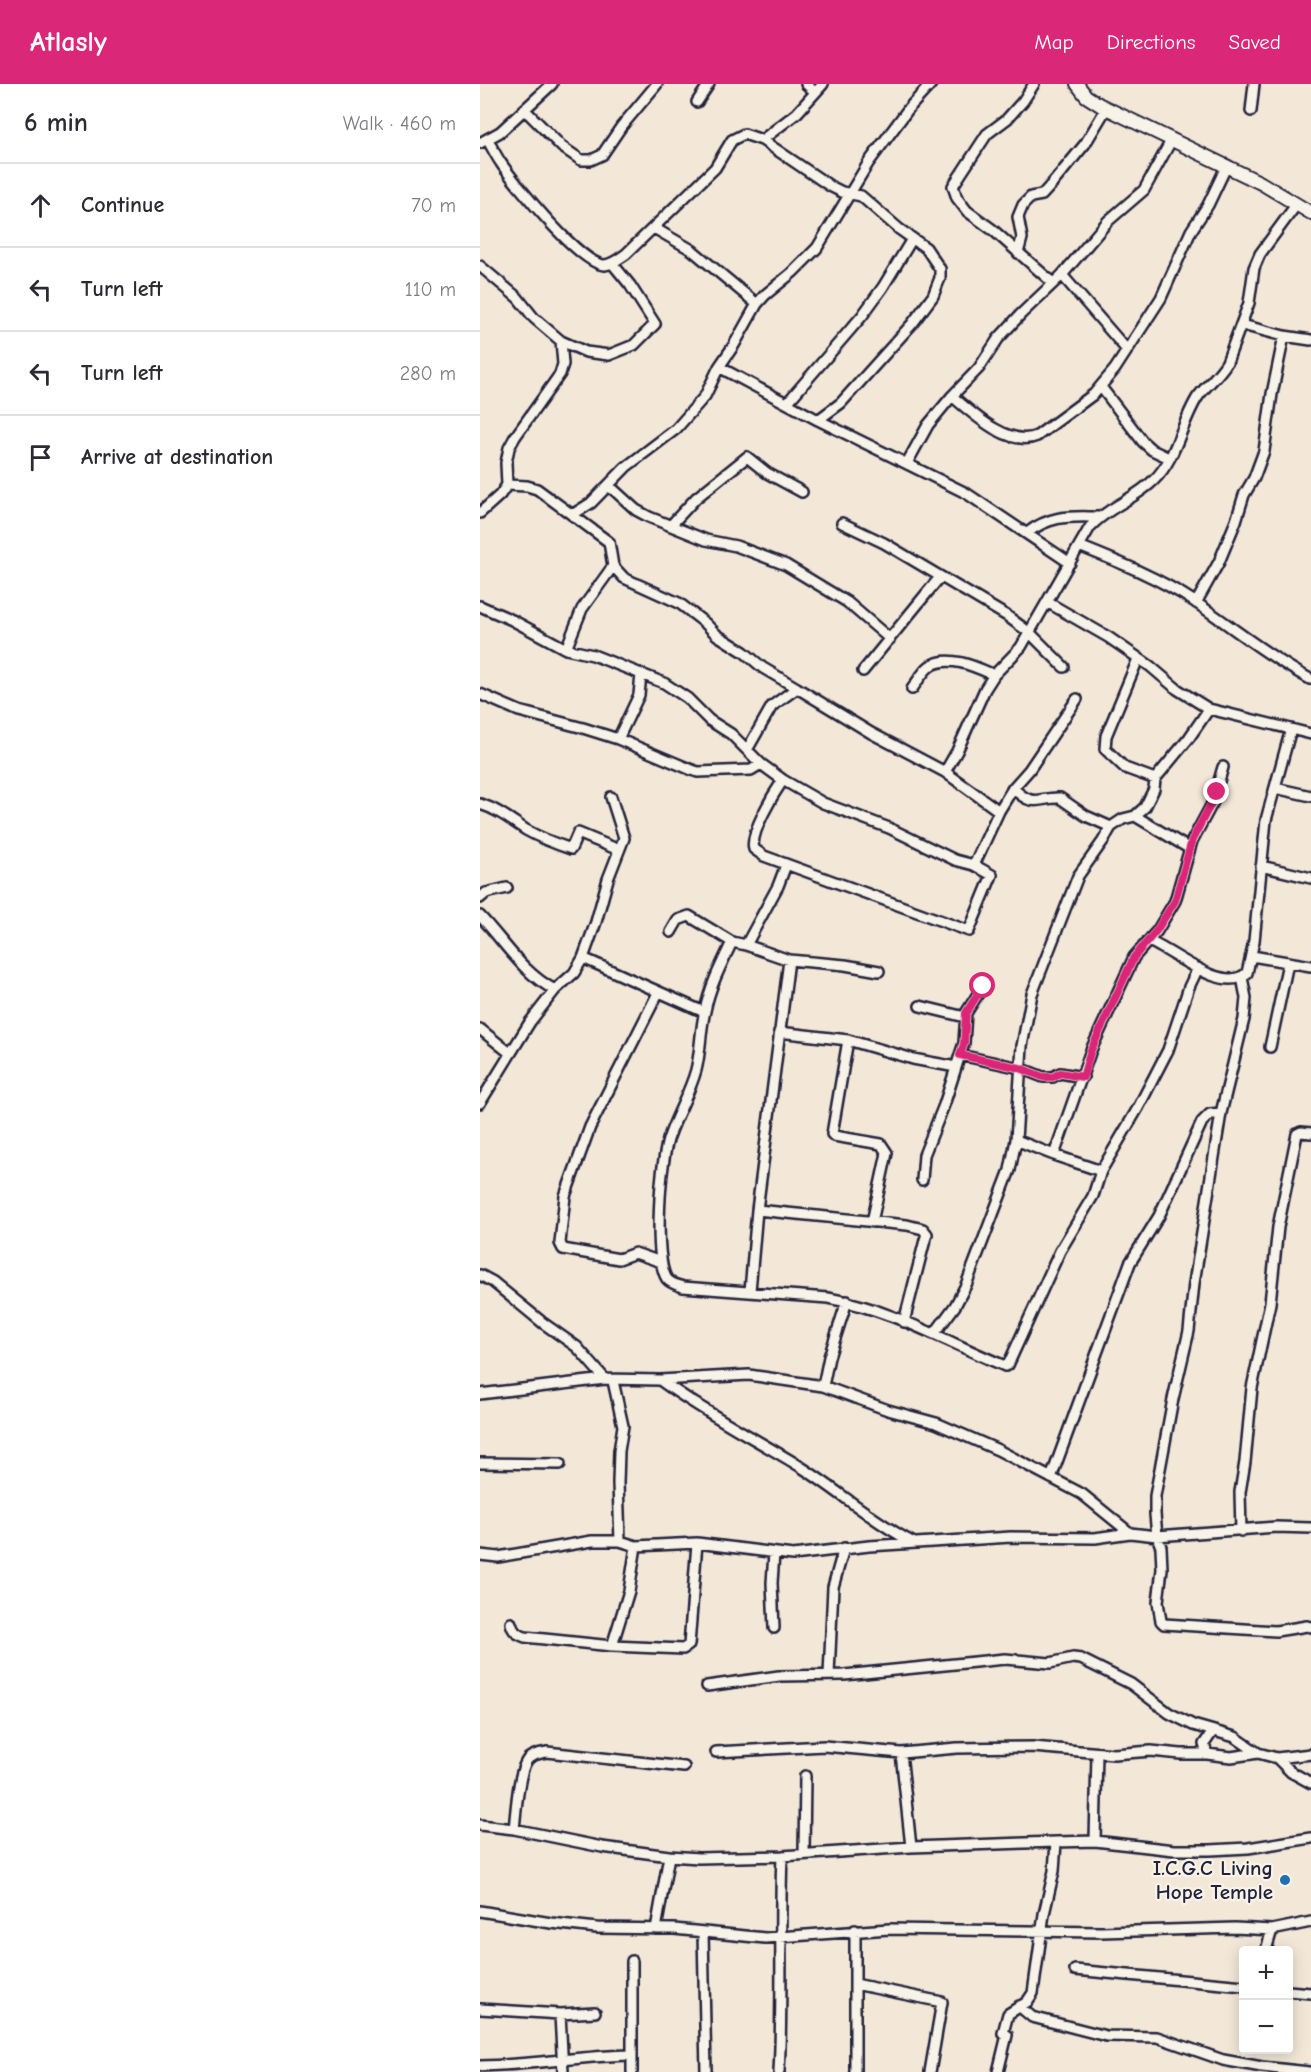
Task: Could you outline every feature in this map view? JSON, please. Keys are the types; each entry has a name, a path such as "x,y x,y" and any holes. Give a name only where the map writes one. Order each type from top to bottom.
{"street":[{"path":"550,84 525,111 500,132 484,141 530,201 577,250 595,263 604,265 612,263 626,254 715,168 732,140 744,134 762,140 830,186 850,194 861,195 912,239 926,248 940,269 940,278 933,296 912,324 841,403 818,420"},
{"path":"525,111 562,147 581,160 591,160 602,155 621,127 657,84"},
{"path":"697,102 709,84"},
{"path":"806,84 815,92"},
{"path":"762,140 797,113 823,84"},
{"path":"572,515 608,487 626,467 676,429 705,396 719,367 757,304 817,248 869,162 909,108 931,84"},
{"path":"1034,84 1012,113 987,134 953,186 957,198 967,210 1053,283"},
{"path":"1077,84 1086,96 1106,108 1227,165 1311,213"},
{"path":"1251,111 1254,84"},
{"path":"1018,253 1023,238 1018,217 1023,205 1031,197 1042,195 1052,184 1085,144 1106,108"},
{"path":"907,463 928,425 952,396 980,368 998,339 1062,275 1108,221 1144,190 1172,139"},
{"path":"952,396 995,429 1019,439 1030,439 1037,436 1079,406 1101,387 1161,298 1191,231 1208,205 1227,165"},
{"path":"945,772 961,743 985,689 994,675 1021,647 1090,527 1099,517 1155,479 1198,397 1227,363 1249,303 1254,268 1260,254 1296,205"},
{"path":"654,228 692,250 757,304"},
{"path":"787,403 855,325 883,287 912,239"},
{"path":"480,266 518,298 534,318 561,341 586,352 609,355 634,345 655,324 630,285 612,263"},
{"path":"1062,275 1127,350"},
{"path":"1242,325 1284,336 1311,340"},
{"path":"1196,603 1219,562 1244,495 1254,478 1264,451 1272,394 1284,336"},
{"path":"480,513 500,495 507,485 506,463 509,448 560,374 563,364 561,341"},
{"path":"719,367 818,420 966,493 1070,563"},
{"path":"1101,387 1143,442 1152,450 1168,458"},
{"path":"671,525 696,498 735,469 747,457 767,473 802,492"},
{"path":"507,485 537,489 609,542 613,567 624,578 679,603 717,635 744,652 763,668 871,733 945,772 999,811"},
{"path":"608,487 649,518 706,540 736,546 786,565 847,603 890,639"},
{"path":"1027,533 1060,517 1099,517"},
{"path":"842,523 884,543 1007,616 1029,633 1064,667"},
{"path":"1079,546 1155,578 1196,603 1280,663 1310,679"},
{"path":"566,650 582,609 613,567"},
{"path":"863,670 940,577"},
{"path":"1047,602 1108,637 1177,689 1209,709 1311,734"},
{"path":"480,606 512,620 566,650 593,655 664,683 687,698 709,720 731,734 761,764 783,780 823,803 889,828 992,875 971,929 966,932 786,865 754,849 753,839 783,780"},
{"path":"1138,659 1106,736 1105,749 1125,768 1155,779"},
{"path":"912,689 929,667 940,663 956,662 974,666 994,675"},
{"path":"618,739 639,695 641,674"},
{"path":"747,750 772,706 797,688"},
{"path":"480,694 519,711 618,739 699,772 751,770 761,764"},
{"path":"974,865 999,811 1013,788 1029,770 1077,699"},
{"path":"934,1333 955,1306 966,1285 1010,1170 1016,1140 1020,1068 1032,994 1078,876 1111,827 1123,819 1135,816 1145,807 1154,789 1155,779 1189,738 1209,709"},
{"path":"1148,941 1226,980 1247,973 1252,956 1266,820 1291,729"},
{"path":"1054,1155 1091,1050 1134,957 1162,922 1175,901 1190,849 1217,792 1223,767"},
{"path":"1013,788 1019,795 1036,802 1060,798 1086,816 1111,827"},
{"path":"1275,788 1311,796"},
{"path":"480,1103 510,1053 555,990 574,973 583,958 624,838 611,797"},
{"path":"480,804 490,807 530,832 570,849 578,833 619,850"},
{"path":"1135,816 1190,849"},
{"path":"746,945 778,886 786,865"},
{"path":"1261,866 1311,879"},
{"path":"480,898 486,893 507,888"},
{"path":"480,916 526,969 545,985 555,990"},
{"path":"671,932 678,920 689,916 732,942 789,960 845,965 879,971"},
{"path":"732,942 713,981 704,1012 696,1069 677,1120 669,1134 664,1157 660,1197 661,1262 667,1278 672,1283 683,1287 848,1301 934,1333 1005,1366 1008,1365 1060,1251 1093,1196 1101,1171 1138,1108 1168,1050 1189,987 1198,968"},
{"path":"1252,956 1311,966"},
{"path":"583,958 704,1012"},
{"path":"750,1292 757,1210 789,960"},
{"path":"1270,1047 1288,963"},
{"path":"1242,976 1246,998 1244,1019 1221,1113 1194,1283 1189,1331 1173,1399 1155,1496 1157,1536 1161,1547 1162,1569 1158,1602 1161,1621 1164,1624 1276,1631 1311,1627"},
{"path":"922,1180 924,1155 944,1105 964,1044 965,1017 971,1002 983,986"},
{"path":"658,993 590,1127 566,1196 560,1243 564,1249 619,1259 635,1253 661,1262"},
{"path":"920,1006 965,1017"},
{"path":"480,1029 510,1053"},
{"path":"779,1032 848,1040 913,1059 956,1067"},
{"path":"848,1040 832,1134 881,1144 885,1147 887,1153 873,1222"},
{"path":"960,1055 1020,1068 1043,1077 1053,1077 1060,1073 1083,1077"},
{"path":"1051,1478 1130,1263 1160,1216 1202,1122 1210,1114 1221,1113"},
{"path":"1241,1531 1240,1492 1252,1388 1270,1303 1278,1227 1298,1134 1311,1133"},
{"path":"1016,1140 1101,1171"},
{"path":"757,1210 907,1224 923,1229 927,1234 903,1322"},
{"path":"480,1275 494,1282 543,1323 577,1347 609,1380 623,1426 619,1451 618,1483 620,1541"},
{"path":"823,1386 829,1357 848,1301"},
{"path":"480,1394 609,1380 660,1380 749,1375 823,1386 888,1410 936,1423 998,1450 1082,1494 1130,1533"},
{"path":"660,1380 695,1406 804,1469 875,1521 914,1542"},
{"path":"480,1463 561,1464"},
{"path":"480,1555 498,1557 592,1542 620,1541 636,1546 697,1543 793,1555 914,1542 1011,1537 1095,1538 1130,1533 1157,1536 1276,1527 1311,1528"},
{"path":"511,1623 512,1629 525,1637 612,1646 683,1649 688,1645 697,1543"},
{"path":"612,1646 629,1591 636,1546"},
{"path":"829,1675 833,1587 844,1548"},
{"path":"774,1553 772,1582 774,1628"},
{"path":"707,1686 778,1676 843,1675 1005,1659 1050,1663 1073,1658 1081,1659 1131,1684 1169,1713 1193,1725 1235,1737 1258,1753 1277,1758 1311,1754"},
{"path":"1207,1754 1204,1744 1213,1731"},
{"path":"716,1752 824,1746 901,1753 957,1748 1033,1747 1114,1754 1151,1751 1231,1757 1258,1753"},
{"path":"514,1828 525,1764 536,1754 547,1752 684,1767"},
{"path":"901,1753 911,1847"},
{"path":"1095,1841 1097,1753"},
{"path":"1277,1758 1291,1772 1311,1783"},
{"path":"804,1854 805,1776"},
{"path":"480,1825 514,1828 602,1847 669,1856 782,1856 911,1847 1095,1841 1174,1850 1210,1851 1248,1848 1311,1838"},
{"path":"998,2072 1007,2036 1002,2033 1008,2014 1027,2002 1033,1993 1054,1871 1056,1842"},
{"path":"656,1929 669,1856"},
{"path":"780,2072 782,1856"},
{"path":"480,1911 597,1928 656,1929 746,1937 782,1937 855,1930 953,1928 1101,1932 1235,1928 1272,1930 1311,1922"},
{"path":"855,1930 855,2072"},
{"path":"1267,1946 1272,1930"},
{"path":"703,1932 706,2072"},
{"path":"632,1961 632,2072"},
{"path":"1075,1970 1239,1986"},
{"path":"855,1984 942,2002 930,2072"},
{"path":"1293,1991 1311,1993"},
{"path":"1019,2006 1032,2017 1106,2036 1157,2037 1223,2060 1303,2072"},
{"path":"480,2009 560,2014 595,2012"},
{"path":"560,2014 563,2072"},
{"path":"480,2066 513,2066 562,2059 631,2055"}],"place":[{"name":"I.C.G.C Living Hope Temple","path":"1285,1880"}],"route":[{"path":"983,986 966,1013 964,1044 960,1055 990,1060 1035,1072 1043,1077 1053,1077 1060,1073 1083,1077 1091,1050 1134,957 1156,931 1175,901 1192,840 1217,792"}]}
